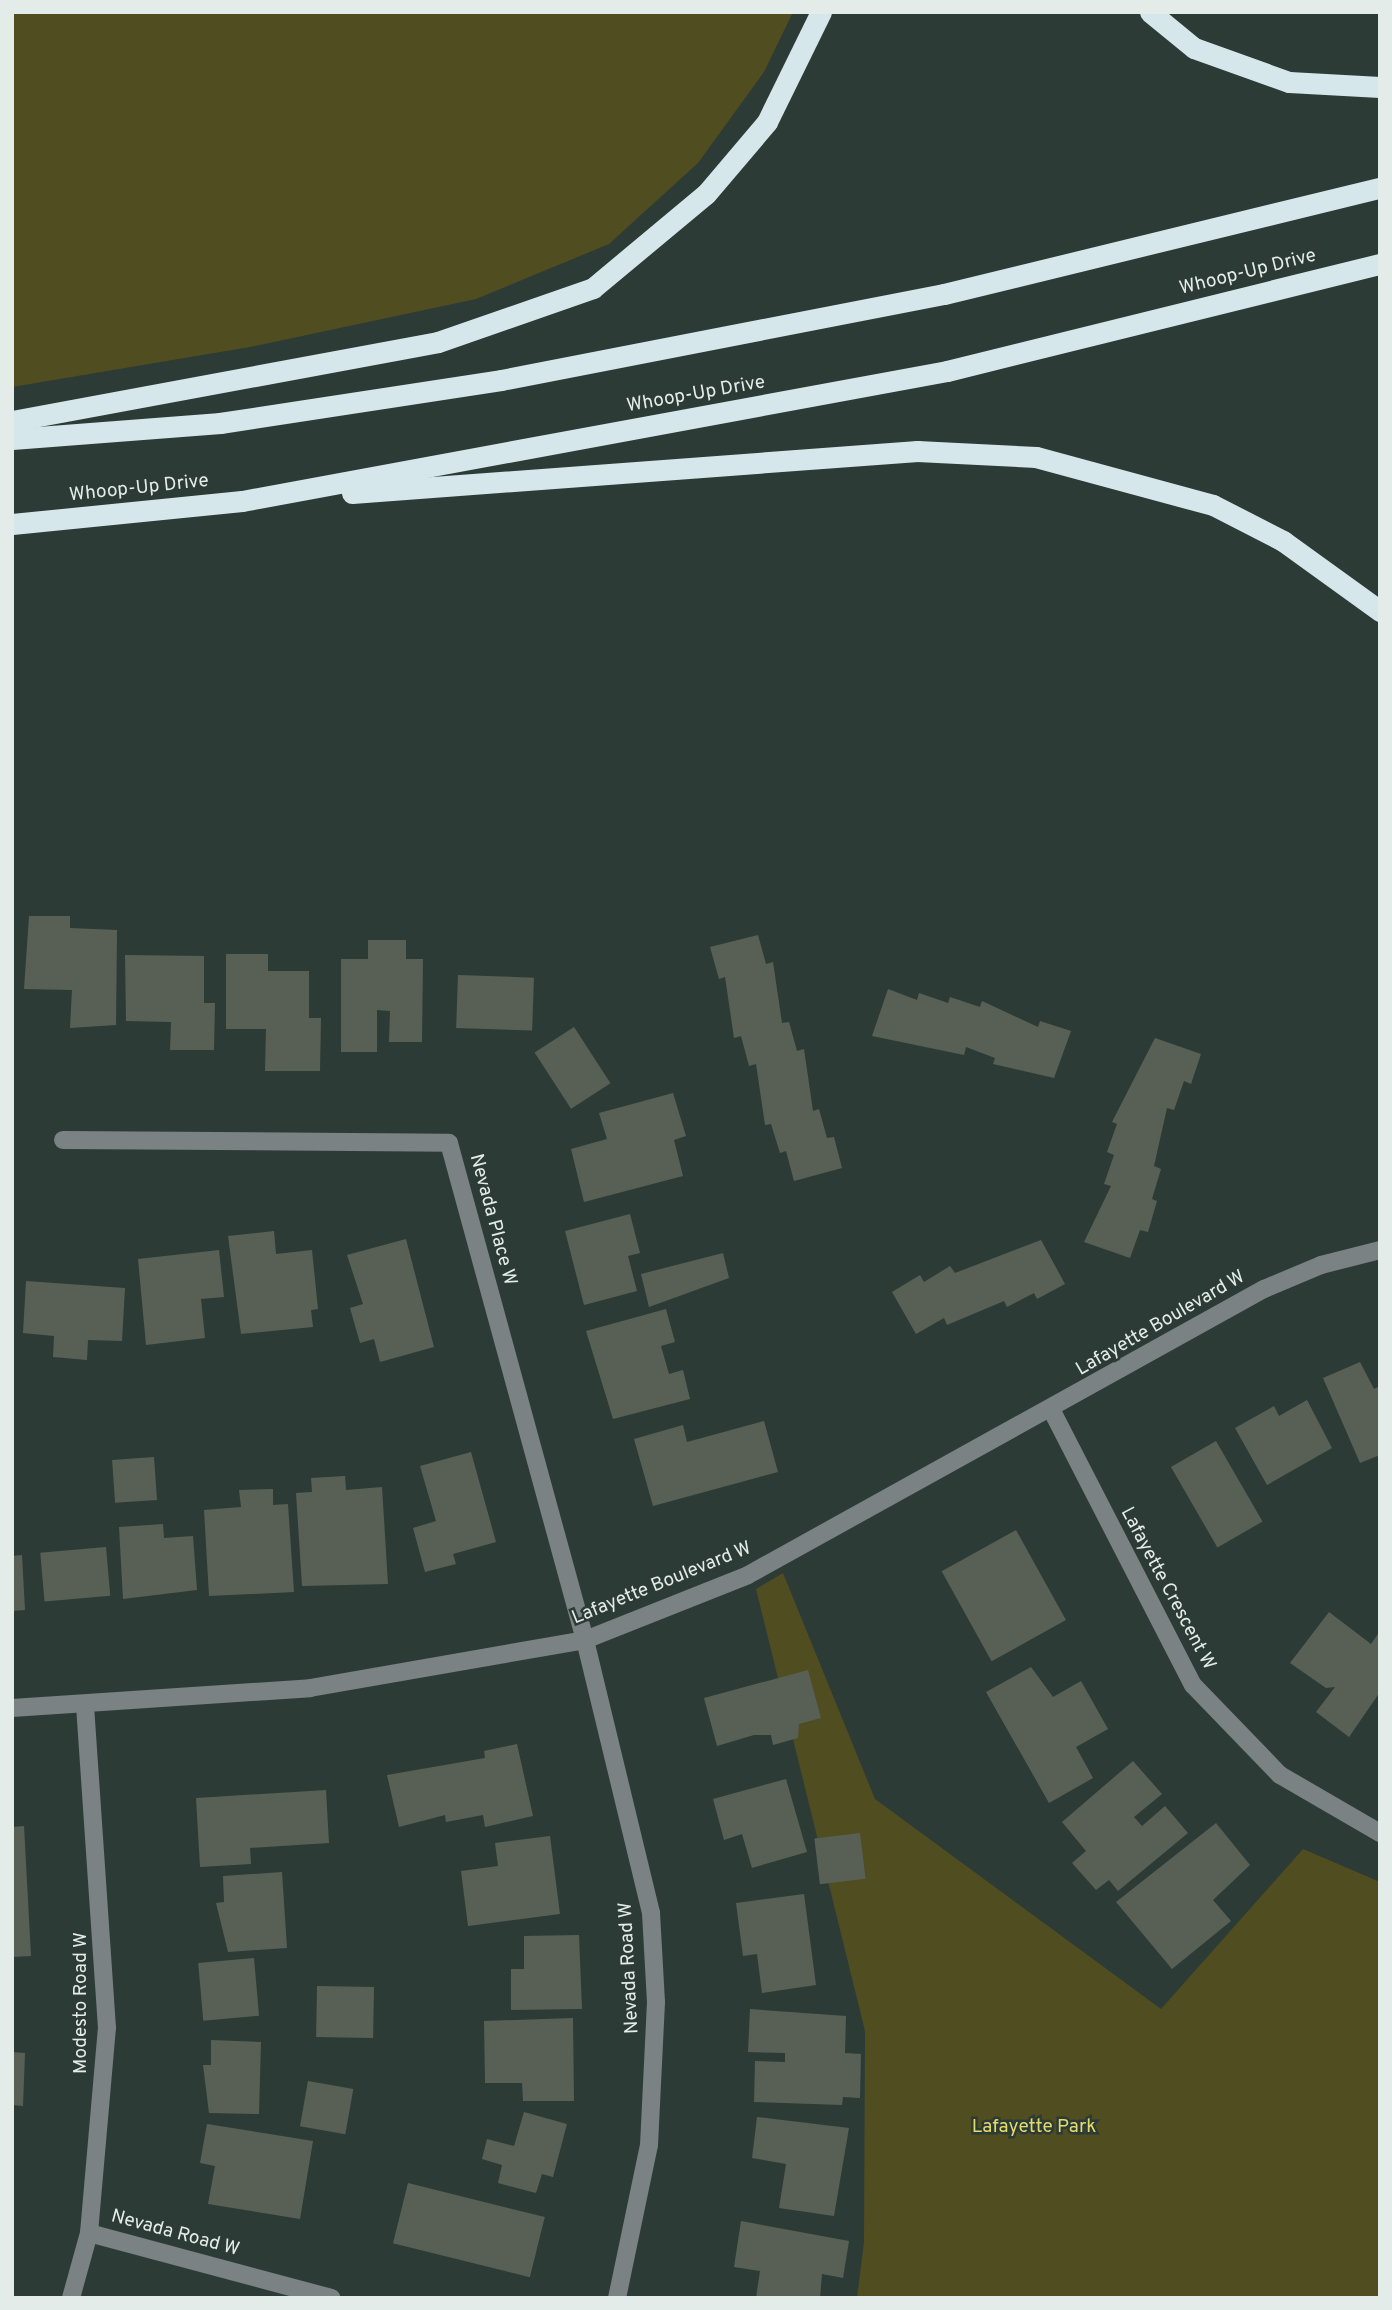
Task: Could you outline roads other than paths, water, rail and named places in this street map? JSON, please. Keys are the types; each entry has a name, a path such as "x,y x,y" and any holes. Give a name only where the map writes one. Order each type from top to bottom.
{"highway":[{"path":"12,421 438,342 593,288 706,194 767,122 821,12"},
{"path":"1150,12 1194,48 1289,82 1380,87"},
{"path":"12,439 220,423 500,380 944,294 1380,188"},
{"name":"Whoop-Up Drive","path":"12,524 242,501 947,371 1380,264"},
{"path":"242,501 917,451 1036,457 1213,505 1283,541 1380,611"}],"street":[{"name":"Nevada Place W","path":"64,1140 449,1143 585,1640"},
{"name":"Lafayette Boulevard W","path":"12,1708 85,1706 310,1688 585,1640 748,1575 1052,1411 1264,1289 1321,1265 1380,1250"},
{"name":"Lafayette Crescent W","path":"1052,1411 1194,1685 1280,1775 1380,1833"},
{"name":"Nevada Road W","path":"585,1640 651,1913 656,2002 649,2146 617,2298"},
{"name":"Modesto Road W","path":"71,2298 89,2233 107,2028 85,1706"},
{"name":"Nevada Road W","path":"89,2233 331,2298"}],"park label":[{"name":"Lafayette Park","path":"1034,2128"}]}
